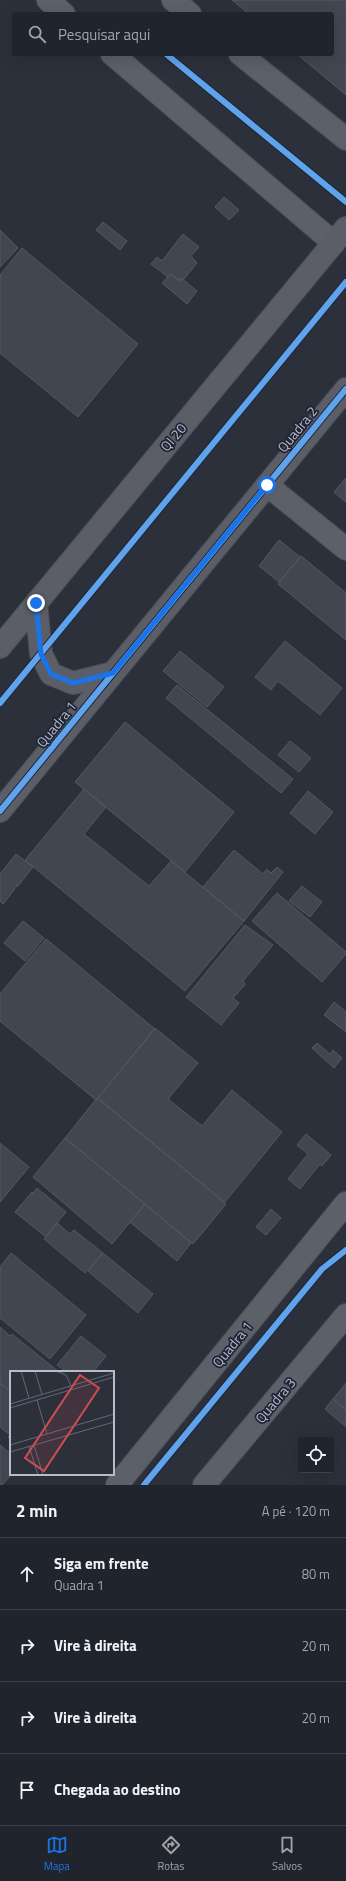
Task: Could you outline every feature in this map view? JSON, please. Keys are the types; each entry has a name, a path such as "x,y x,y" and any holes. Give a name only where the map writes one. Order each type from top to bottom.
{"street":[{"path":"48,0 62,12"},
{"path":"173,0 188,12"},
{"path":"115,56 340,235"},
{"path":"242,56 346,139"},
{"name":"QI 20","path":"0,647 340,235"},
{"name":"Quadra 2","path":"267,485 346,389"},
{"path":"267,485 346,549"},
{"name":"Quadra 1","path":"0,811 267,485"},
{"path":"36,603 41,654 51,674 73,683 113,673"},
{"name":"Quadra 1","path":"117,1485 346,1203"},
{"name":"Quadra 3","path":"204,1485 346,1315"}],"building":[{"path":"232,0 346,0 346,95 299,56 334,56 334,12 247,12"},
{"path":"224,197 239,210 229,220 215,207"},
{"path":"103,222 127,241 120,250 96,230"},
{"path":"0,230 18,248 0,267"},
{"path":"183,234 199,247 191,256 197,263 183,280 181,278 180,281 171,274 168,277 151,264 157,257 162,261"},
{"path":"22,248 138,344 78,417 0,353 0,275"},
{"path":"171,274 180,281 181,278 197,291 187,304 162,283"},
{"path":"346,478 346,502 334,492"},
{"path":"279,540 300,557 279,582 259,566"},
{"path":"301,556 346,593 346,640 278,584"},
{"path":"285,641 342,688 320,715 278,681 271,690 255,677"},
{"path":"180,651 224,687 207,707 163,671"},
{"path":"177,685 293,779 281,793 166,698"},
{"path":"125,722 234,812 185,872 75,782"},
{"path":"290,741 311,758 299,772 278,755"},
{"path":"84,789 106,807 84,834 149,886 171,861 244,921 185,991 25,860"},
{"path":"308,791 333,812 315,834 290,813"},
{"path":"234,850 263,874 267,869 271,873 277,867 283,872 244,921 203,887"},
{"path":"16,854 33,867 18,886 16,885 17,886 14,888 15,889 3,904 0,901 0,874"},
{"path":"302,886 322,902 310,917 289,901"},
{"path":"277,893 346,952 346,954 322,982 252,921"},
{"path":"23,921 44,938 25,961 4,943"},
{"path":"245,925 273,945 243,981 245,985 233,998 239,1003 221,1025 186,997"},
{"path":"46,939 155,1029 96,1100 0,1021 0,994"},
{"path":"334,1002 346,1012 346,1032 324,1015"},
{"path":"155,1028 198,1063 168,1099 202,1126 232,1090 282,1132 225,1202 98,1098"},
{"path":"317,1043 330,1054 333,1050 342,1058 334,1068 312,1048"},
{"path":"97,1098 226,1204 193,1244 65,1138"},
{"path":"306,1134 331,1155 322,1166 320,1164 300,1189 288,1179 308,1154 297,1145"},
{"path":"65,1138 145,1204 112,1244 33,1177"},
{"path":"0,1143 29,1167 0,1202"},
{"path":"37,1188 66,1212 46,1237 15,1212"},
{"path":"145,1204 191,1243 177,1261 130,1222"},
{"path":"271,1209 281,1218 266,1235 256,1227"},
{"path":"57,1223 70,1234 74,1230 103,1253 85,1273 44,1239"},
{"path":"11,1253 86,1315 50,1359 0,1318 0,1267"},
{"path":"103,1253 153,1294 138,1313 88,1271"},
{"path":"0,1327 10,1336 12,1334 58,1371 10,1371 10,1391 0,1383"},
{"path":"81,1336 106,1356 94,1371 66,1371 57,1365"},
{"path":"0,1383 10,1391 10,1435 0,1427"},
{"path":"346,1383 346,1410 333,1399"},
{"path":"333,1399 346,1410 346,1427 325,1409"},
{"path":"0,1445 10,1453 11,1475 2,1485 0,1485"}],"cycle path":[{"path":"168,56 346,202"},
{"path":"0,703 346,282"},
{"path":"0,811 346,389"},
{"path":"144,1485 322,1269 346,1250"}],"route":[{"path":"36,603 41,654 51,674 73,683 113,673 267,485"}]}
